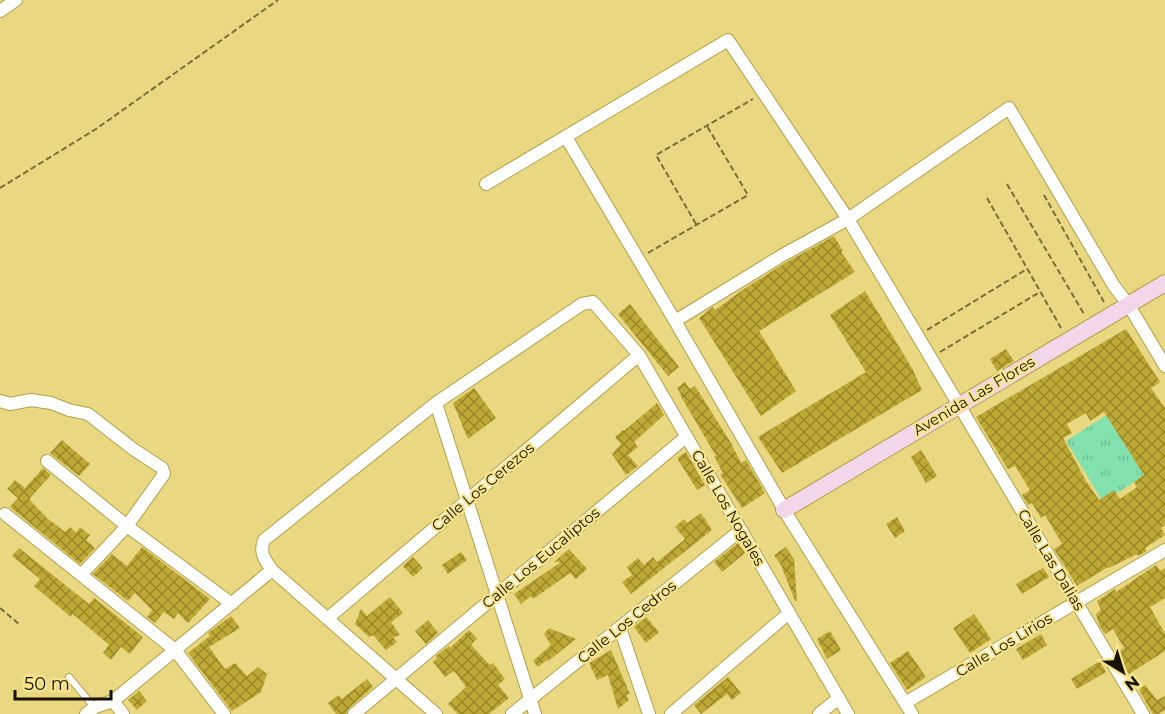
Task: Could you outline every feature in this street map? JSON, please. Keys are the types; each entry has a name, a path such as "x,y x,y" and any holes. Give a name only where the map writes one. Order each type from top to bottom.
{"street":[{"path":"0,11 16,0"},
{"name":"Calle Las Dalias","path":"566,137 646,87 728,40 848,219 1143,714"},
{"path":"675,321 781,256 848,219 1008,108 1114,286 1131,309 1165,366"},
{"path":"486,184 566,137 786,514 908,709"},
{"name":"Avenida Las Flores","path":"786,514 1131,309 1165,283"},
{"name":"Avenida Las Flores","path":"1131,309 1165,296"},
{"name":"Calle Los Nogales","path":"436,404 582,304 593,302 639,356 848,714"},
{"name":"Calle Los Cerezos","path":"328,618 639,356"},
{"path":"0,401 10,404 31,400 51,403 88,414 162,468 164,474 127,526 81,575"},
{"path":"436,714 272,570 261,554 264,540 436,404 535,714"},
{"name":"Calle Los Eucaliptos","path":"354,714 686,437"},
{"path":"47,461 127,526 232,603"},
{"path":"5,514 175,650 224,714"},
{"name":"Calle Los Cedros","path":"512,714 741,530"},
{"name":"Calle Los Lirios","path":"908,709 1076,602 1165,550"},
{"path":"90,711 113,700 272,570"},
{"path":"671,714 789,613"},
{"path":"620,628 649,714"},
{"path":"819,714 839,698"},
{"path":"113,700 123,714"}],"lane":[{"path":"69,676 90,711"}],"path":[{"path":"0,188 96,129 278,0"},
{"path":"696,225 656,155 764,93"},
{"path":"638,259 748,195 707,126"},
{"path":"1007,184 1084,314"},
{"path":"1040,187 1105,302"},
{"path":"987,198 1061,328"},
{"path":"917,336 1027,269"},
{"path":"930,358 1040,291"},
{"path":"0,608 19,624"}],"green space":[{"path":"1108,414 1144,476 1103,502 1066,441"}],"building":[{"path":"834,236 843,251 841,252 855,272 759,331 796,391 761,416 699,318 713,307 715,310 785,263"},
{"path":"865,291 912,368 922,390 782,473 758,437 866,372 830,315"},
{"path":"630,304 679,367 668,376 618,314"},
{"path":"1126,329 1160,382 1151,388 1165,408 1165,525 1161,528 1165,535 1145,548 1147,551 1108,567 1077,586 1054,549 1062,544 1045,515 1041,518 1032,503 1028,505 1022,495 1030,490 1015,466 1008,469 976,417","holes":["1104,412 1144,475 1134,482 1137,487 1120,499 1114,490 1099,500 1063,438 1072,433 1067,424 1086,413 1090,421"]},
{"path":"1006,349 1014,361 997,371 990,359"},
{"path":"685,382 690,389 695,386 741,463 746,460 765,493 742,508 720,474 723,473 714,456 716,456 680,395 677,388"},
{"path":"474,388 496,418 468,439 453,403"},
{"path":"657,403 664,415 634,442 638,447 628,455 638,466 626,475 612,454 621,444 615,437"},
{"path":"62,440 90,464 79,476 50,453"},
{"path":"921,450 937,476 926,483 911,457"},
{"path":"686,452 705,485 697,490 677,458"},
{"path":"43,468 51,475 30,500 47,518 65,532 70,527 76,533 80,527 90,535 86,540 95,548 80,564 10,507 18,498 7,489 15,480 25,488"},
{"path":"701,513 712,530 631,594 622,582 632,575 627,567 638,558 644,565 653,557 657,562 685,539 675,527 684,519 687,523"},
{"path":"897,517 905,531 895,538 886,524"},
{"path":"738,543 745,553 722,572 714,562"},
{"path":"142,547 210,599 188,623 178,613 174,619 164,612 155,623 147,617 152,610 135,593 128,601 93,574 112,554 127,566"},
{"path":"786,547 794,559 797,601 774,555"},
{"path":"19,548 89,604 94,598 143,637 130,654 121,647 111,660 103,653 109,645 73,614 71,617 34,586 40,579 12,556"},
{"path":"569,549 587,569 576,579 570,573 533,599 531,596 521,604 514,594 561,562 554,562"},
{"path":"461,552 467,560 448,574 442,565"},
{"path":"413,557 423,568 413,577 403,566"},
{"path":"1156,565 1160,571 1165,568 1165,598 1150,607 1165,634 1165,651 1129,674 1117,653 1124,648 1113,629 1105,634 1099,625 1096,614 1101,610 1097,601 1115,589 1116,592"},
{"path":"1043,568 1049,577 1022,594 1016,584"},
{"path":"390,597 403,613 391,622 400,635 393,637 397,642 386,650 373,635 369,637 355,624 361,609 367,616"},
{"path":"974,614 991,639 970,653 953,628"},
{"path":"231,616 240,628 209,647 225,669 235,663 247,676 258,667 267,674 261,692 232,711 188,653 210,636 208,633"},
{"path":"646,617 659,632 646,643 634,627"},
{"path":"428,620 438,633 426,644 415,631"},
{"path":"549,628 576,639 538,667 533,661 551,645 544,634"},
{"path":"469,630 477,638 471,645 490,665 493,663 505,679 498,685 509,698 489,714 458,714 448,704 466,687 454,671 445,677 433,662 436,656 449,646 450,648"},
{"path":"830,631 841,650 827,659 817,639"},
{"path":"1041,634 1047,645 1023,660 1016,649"},
{"path":"611,650 630,694 626,695 629,700 618,709 608,675 597,680 589,663"},
{"path":"908,651 926,677 907,690 890,663"},
{"path":"1100,661 1106,672 1077,689 1071,679"},
{"path":"728,677 741,693 732,700 727,694 701,714 694,705"},
{"path":"367,679 373,687 349,708 346,714 336,714 328,703 339,695 342,699"},
{"path":"1145,685 1157,700 1165,696 1165,710 1153,714 1139,690"},
{"path":"139,691 147,701 137,710 128,700"}]}
